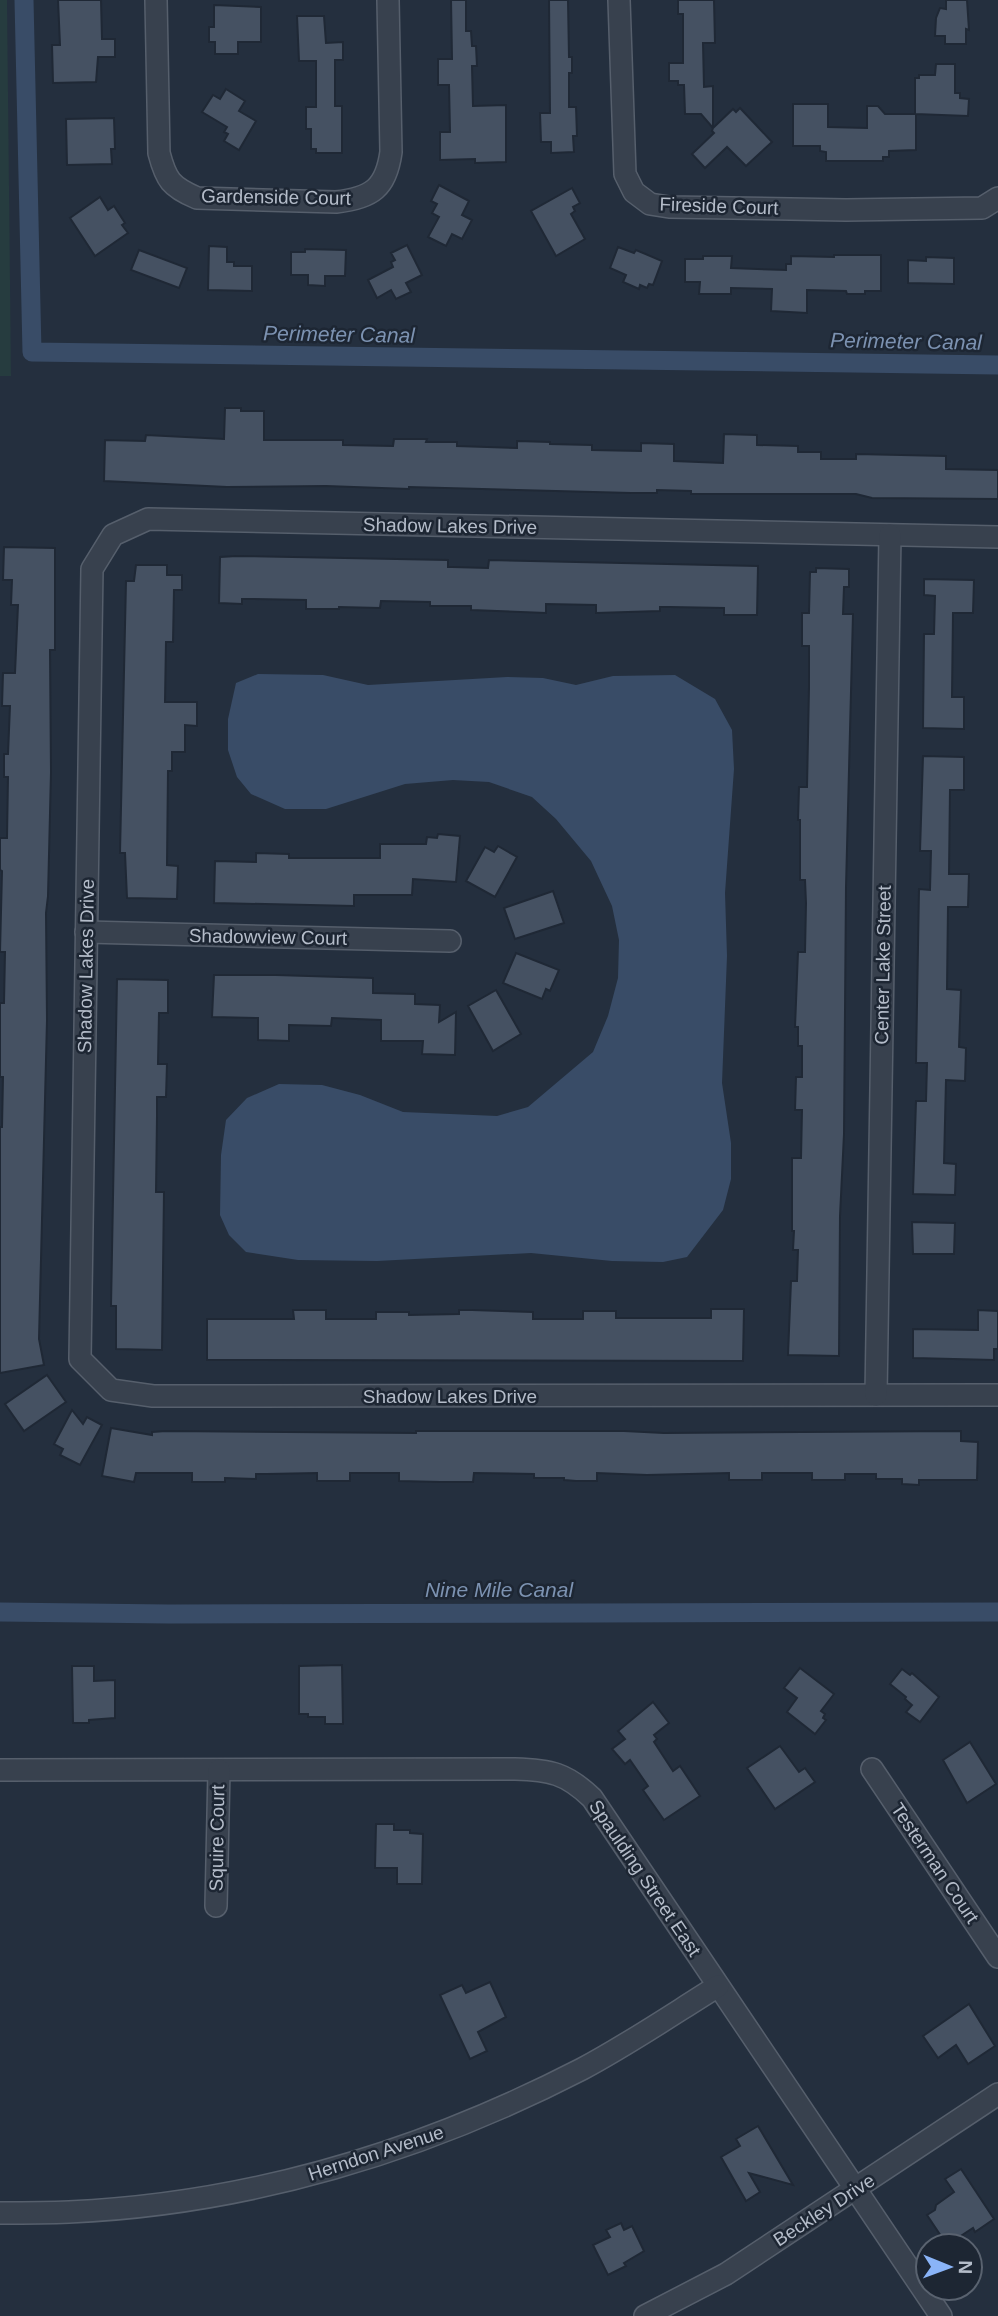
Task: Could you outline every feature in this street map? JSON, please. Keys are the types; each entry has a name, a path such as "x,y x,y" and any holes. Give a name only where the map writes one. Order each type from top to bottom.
{"street":[{"name":"Gardenside Court","path":"156,0 159,153 164,174 178,190 197,198 336,202 358,200 377,187 388,171 391,152 388,0"},
{"name":"Fireside Court","path":"619,0 625,174 634,192 650,204 720,209 982,208 998,198"},
{"name":"Shadow Lakes Drive","path":"998,537 148,519 113,535 92,569 80,1359 111,1390 153,1396 998,1395"},
{"name":"Center Lake Street","path":"876,1395 890,535"},
{"name":"Shadowview Court","path":"86,932 450,941"},
{"name":"Spaulding Street East","path":"0,1770 515,1769 558,1774 576,1782 592,1798 941,2316"},
{"name":"Testerman Court","path":"872,1769 998,1957"},
{"name":"Squire Court","path":"216,1906 219,1770"},
{"name":"Herndon Avenue","path":"0,2213 69,2212 211,2197 353,2164 440,2134 584,2068 718,1986"},
{"name":"Beckley Drive","path":"645,2316 726,2274 998,2094"}],"green space":[{"path":"0,0 7,0 11,376 0,376"}],"water":[{"path":"258,674 323,675 368,685 507,677 543,678 576,685 613,676 675,675 715,699 732,730 734,769 725,893 727,956 722,1083 731,1143 731,1179 723,1210 687,1257 663,1262 612,1261 531,1253 377,1261 298,1260 246,1252 229,1235 220,1215 221,1155 226,1120 247,1098 279,1084 322,1085 360,1095 403,1112 497,1116 528,1107 593,1052 608,1016 618,978 619,940 612,906 591,861 556,819 532,797 489,782 453,780 405,784 326,809 285,809 251,794 237,777 228,750 228,719 236,683"}],"building":[{"path":"58,0 101,0 102,39 115,39 115,57 98,57 96,82 53,83 52,45 60,45"},
{"path":"451,0 466,0 466,31 471,31 472,46 476,46 477,66 472,66 473,106 506,105 506,162 440,160 440,132 450,132 449,85 438,85 438,59 452,59"},
{"path":"549,0 568,0 569,57 572,57 569,107 576,107 577,136 573,136 574,152 551,153 551,142 541,142 540,113 550,113"},
{"path":"678,0 714,0 715,43 703,43 704,87 713,86 713,128 701,114 685,114 684,85 678,85 678,81 669,81 669,63 683,63 683,14 678,14"},
{"path":"946,0 967,0 969,30 966,29 966,44 945,44 945,36 935,36 936,18 940,8 946,9"},
{"path":"214,5 261,7 261,42 238,42 238,54 215,54 215,42 209,42 209,27 214,27"},
{"path":"297,16 324,16 326,43 343,42 343,60 335,60 335,106 342,106 342,153 316,153 316,149 311,149 311,129 306,129 306,107 316,107 316,61 299,61"},
{"path":"936,64 955,64 955,93 960,93 960,98 969,99 968,116 916,114 916,150 889,151 889,157 883,157 883,161 826,161 826,152 820,151 820,146 793,146 793,104 828,104 828,127 867,128 867,106 878,106 885,114 915,114 915,78 919,78 919,75 935,75"},
{"path":"226,89 245,101 239,111 256,121 239,150 224,141 228,134 224,132 227,127 202,112 213,95 220,99"},
{"path":"740,108 772,142 746,166 727,147 705,168 692,154 714,133 713,128 733,109 736,112"},
{"path":"114,118 115,149 111,149 112,164 67,165 66,119"},
{"path":"439,185 469,201 462,215 472,220 462,239 452,234 446,246 428,237 439,217 432,213 437,204 431,201"},
{"path":"572,188 580,203 573,207 575,211 571,214 585,239 556,256 531,211"},
{"path":"100,197 108,210 114,206 128,233 95,256 70,218"},
{"path":"407,245 422,275 406,283 411,292 396,299 391,290 377,298 368,280 393,267 391,262 395,260 391,253"},
{"path":"209,246 227,247 227,262 234,262 234,266 252,266 252,291 208,290"},
{"path":"618,247 634,253 636,250 662,261 653,285 649,284 647,288 640,285 639,289 623,282 626,275 610,268"},
{"path":"305,249 346,250 345,276 325,276 325,286 308,285 308,275 291,275 291,252 305,252"},
{"path":"139,250 187,268 179,288 131,270"},
{"path":"881,255 881,291 847,294 846,291 807,290 807,313 771,311 772,289 731,288 731,294 699,294 700,282 685,282 685,259 732,256 731,268 786,270 786,264 791,264 791,256"},
{"path":"926,257 954,258 954,284 908,283 908,260 926,261"},
{"path":"225,408 264,411 264,440 343,440 343,445 393,446 394,439 427,439 426,442 457,442 457,446 517,448 517,441 592,445 592,450 641,451 641,443 674,444 674,461 723,463 724,434 757,435 757,445 798,446 798,452 821,452 821,459 856,459 856,454 946,456 946,469 998,470 998,499 872,498 856,494 691,494 691,491 657,490 657,493 631,493 409,487 227,487 104,481 105,440 145,441 146,435 224,439"},
{"path":"4,547 55,548 55,650 50,650 51,772 39,1339 44,1365 0,1373 0,1127 3,1077 0,1077 0,1003 4,1003 5,952 0,952 0,838 7,838 8,777 4,777 4,754 8,754 10,706 2,706 3,673 15,673 18,605 11,605 12,580 3,580"},
{"path":"220,557 448,560 448,567 488,568 489,560 758,566 757,615 724,615 724,608 670,607 660,607 660,611 596,613 596,605 546,604 546,613 471,610 471,606 430,606 430,602 381,601 380,608 339,609 306,609 306,600 242,599 242,604 219,603"},
{"path":"136,565 167,565 167,575 182,575 182,590 174,590 173,642 166,642 165,702 197,702 197,726 185,725 185,752 172,752 172,771 168,771 167,865 178,866 177,899 127,898 125,853 120,853 126,581 134,581"},
{"path":"816,568 849,569 849,587 844,587 843,614 853,614 839,1356 788,1355 791,1281 797,1281 798,1250 793,1250 792,1158 801,1158 802,1110 795,1110 796,1077 802,1077 802,1046 798,1046 798,1027 795,1027 798,952 805,952 806,903 805,880 800,880 798,820 799,787 807,787 809,688 809,646 802,646 802,613 809,613 810,572 816,572"},
{"path":"924,579 974,580 973,613 953,613 952,697 964,697 964,729 923,728 924,634 934,634 935,596 924,595"},
{"path":"923,756 964,757 964,790 950,790 949,874 969,874 968,907 948,907 947,989 961,990 959,1047 966,1048 965,1081 946,1080 944,1163 956,1164 955,1195 913,1194 916,1101 926,1101 927,1063 916,1063 919,889 930,890 931,851 920,851"},
{"path":"438,834 460,836 456,882 413,879 412,895 354,895 354,906 214,903 215,861 256,862 256,853 289,854 289,858 380,858 380,844 426,844 427,837 437,838"},
{"path":"498,846 517,857 495,897 466,881 485,847 494,852"},
{"path":"553,891 564,923 515,939 504,908"},
{"path":"516,953 559,970 550,991 546,989 542,999 503,983"},
{"path":"214,975 373,978 373,993 415,994 415,1004 440,1005 439,1022 456,1012 455,1055 422,1054 423,1041 381,1041 381,1020 332,1018 331,1026 289,1025 289,1041 258,1040 258,1018 212,1017"},
{"path":"117,979 168,980 168,1013 159,1013 158,1064 167,1064 166,1097 157,1097 156,1192 164,1192 162,1350 116,1349 116,1306 111,1306"},
{"path":"496,990 521,1034 493,1051 468,1006"},
{"path":"912,1222 955,1223 954,1254 913,1254"},
{"path":"711,1309 744,1309 743,1361 207,1360 207,1319 294,1319 293,1310 326,1310 326,1319 376,1319 376,1312 409,1312 409,1315 459,1314 459,1310 472,1310 533,1312 533,1319 583,1319 583,1311 616,1311 616,1318 711,1318"},
{"path":"978,1310 998,1311 998,1349 994,1349 994,1360 913,1358 913,1329 978,1330"},
{"path":"47,1375 66,1402 24,1431 5,1404"},
{"path":"72,1410 83,1424 87,1417 102,1425 80,1465 60,1455 63,1449 54,1444"},
{"path":"111,1428 152,1435 152,1432 166,1431 961,1431 961,1441 978,1442 977,1480 919,1480 919,1485 902,1484 902,1479 876,1479 876,1474 845,1474 845,1480 812,1480 812,1473 762,1473 762,1480 729,1480 729,1473 597,1473 597,1481 576,1481 564,1478 534,1478 534,1474 474,1473 473,1482 440,1482 399,1481 399,1473 350,1473 350,1481 317,1481 317,1473 256,1474 256,1479 225,1478 225,1482 192,1482 192,1473 136,1473 134,1482 102,1476"},
{"path":"342,1665 343,1724 325,1724 325,1717 299,1714 299,1666"},
{"path":"72,1666 94,1666 94,1681 115,1680 115,1718 73,1723"},
{"path":"800,1668 834,1694 821,1711 826,1720 815,1734 787,1712 797,1698 784,1688"},
{"path":"902,1669 910,1675 912,1673 939,1697 920,1722 906,1712 912,1705 890,1684"},
{"path":"653,1702 669,1723 654,1735 657,1739 654,1742 673,1771 680,1766 700,1796 664,1820 643,1790 648,1786 630,1760 625,1764 612,1749 625,1739 618,1731"},
{"path":"970,1742 996,1784 967,1803 943,1760"},
{"path":"780,1746 799,1772 805,1768 815,1782 775,1809 747,1768"},
{"path":"376,1824 394,1824 394,1830 410,1830 410,1833 423,1834 422,1884 397,1884 397,1868 375,1868"},
{"path":"490,1982 506,2017 478,2032 487,2051 470,2059 440,1995 462,1985 466,1993"},
{"path":"969,2004 995,2046 968,2064 956,2045 938,2058 923,2036"},
{"path":"758,2126 793,2185 749,2173 760,2192 746,2201 721,2157 740,2146 736,2139"},
{"path":"961,2169 994,2219 975,2232 973,2228 967,2232 938,2232 927,2215 954,2192 945,2179"},
{"path":"621,2223 624,2230 632,2226 644,2251 624,2263 626,2266 608,2275 593,2245 610,2237 606,2230"}],"waterway":[{"name":"Perimeter Canal","path":"24,0 32,352 998,365"},
{"name":"Nine Mile Canal","path":"0,1612 998,1612"}]}
